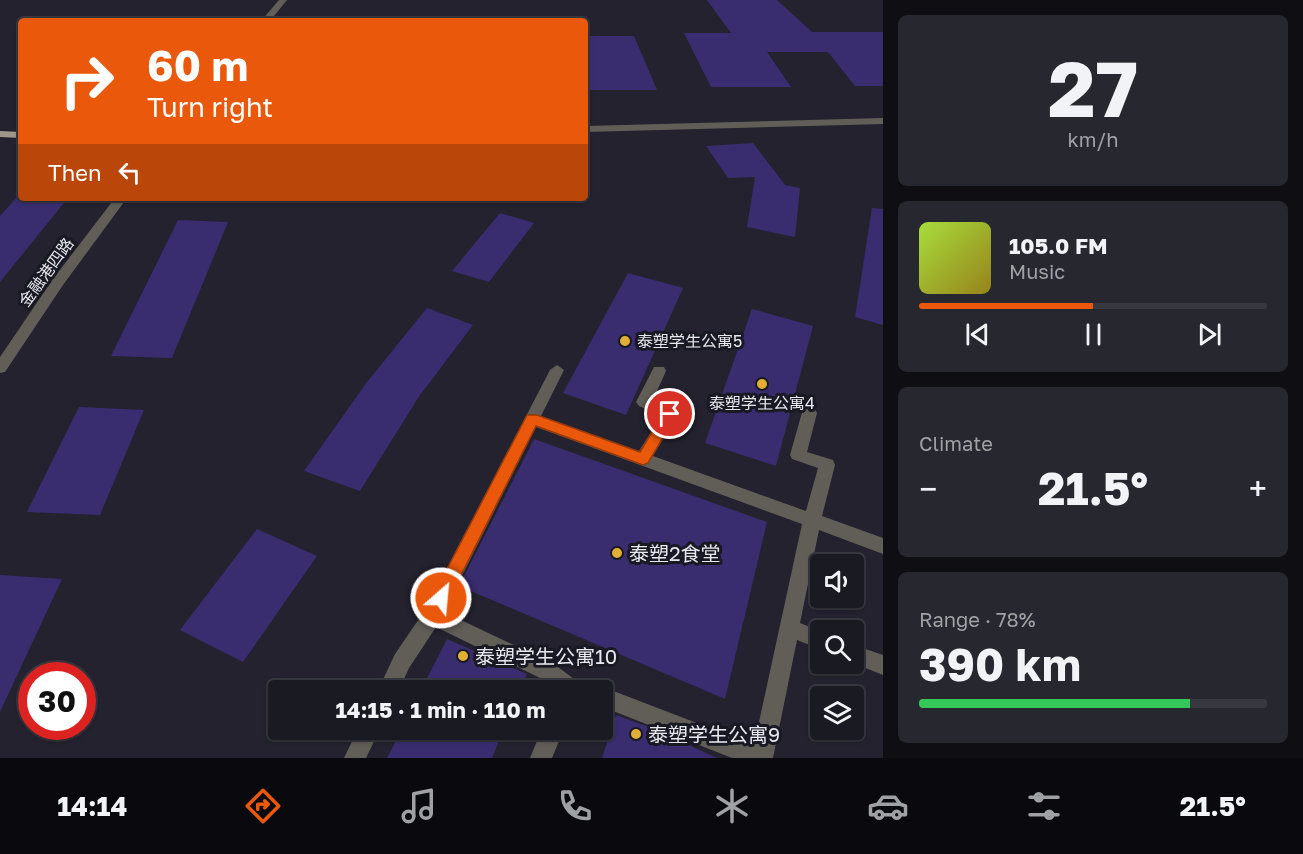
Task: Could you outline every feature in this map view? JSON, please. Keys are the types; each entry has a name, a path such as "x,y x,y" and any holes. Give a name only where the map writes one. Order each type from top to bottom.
{"main road":[{"path":"0,134 18,135"}],"street":[{"path":"268,18 283,0"},
{"path":"588,129 883,121"},
{"name":"金融港四路","path":"0,368 57,282 119,201"},
{"path":"393,680 402,661 432,616 557,370"},
{"path":"643,459 670,414 644,402 659,371"},
{"path":"613,701 761,758 812,520 827,465 798,455 809,413"},
{"path":"532,419 883,546"},
{"path":"432,616 547,671 560,680"},
{"path":"790,628 810,636"},
{"path":"864,658 883,665"},
{"path":"355,758 364,740"},
{"path":"541,758 548,740"}],"building":[{"path":"707,0 777,0 812,32 883,32 883,86 855,86 828,52 767,52 791,87 711,87 684,33 731,33"},
{"path":"588,36 634,36 657,90 588,90"},
{"path":"753,143 785,185 800,188 795,237 747,227 755,177 728,178 706,146"},
{"path":"16,198 18,201 66,201 0,282 0,216"},
{"path":"872,208 883,209 883,325 855,317"},
{"path":"500,213 534,223 489,282 452,271"},
{"path":"178,220 228,222 172,358 111,356"},
{"name":"泰塑学生公寓5","path":"628,273 683,288 626,415 563,393"},
{"path":"427,308 473,325 418,398 360,491 304,471 367,382"},
{"name":"泰塑学生公寓4","path":"752,309 813,326 776,466 705,443"},
{"path":"79,407 144,410 100,515 27,512"},
{"name":"泰塑2食堂","path":"534,439 767,522 725,699 459,586"},
{"path":"257,529 317,556 243,662 180,630"},
{"path":"0,575 62,579 23,662 18,662 18,673 0,712"},
{"name":"泰塑学生公寓10","path":"447,639 527,674 524,680 426,680"},
{"name":"泰塑学生公寓9","path":"616,715 654,729 717,758 602,758 608,740 613,740 613,724"},
{"path":"396,740 499,740 492,758 387,758"}],"place":[{"name":"泰塑学生公寓5","path":"625,341"},
{"name":"泰塑学生公寓4","path":"762,384"},
{"name":"泰塑2食堂","path":"617,553"},
{"name":"泰塑学生公寓10","path":"463,656"},
{"name":"泰塑学生公寓9","path":"636,734"}],"route":[{"path":"441,598 532,419 643,459 670,414"}]}
